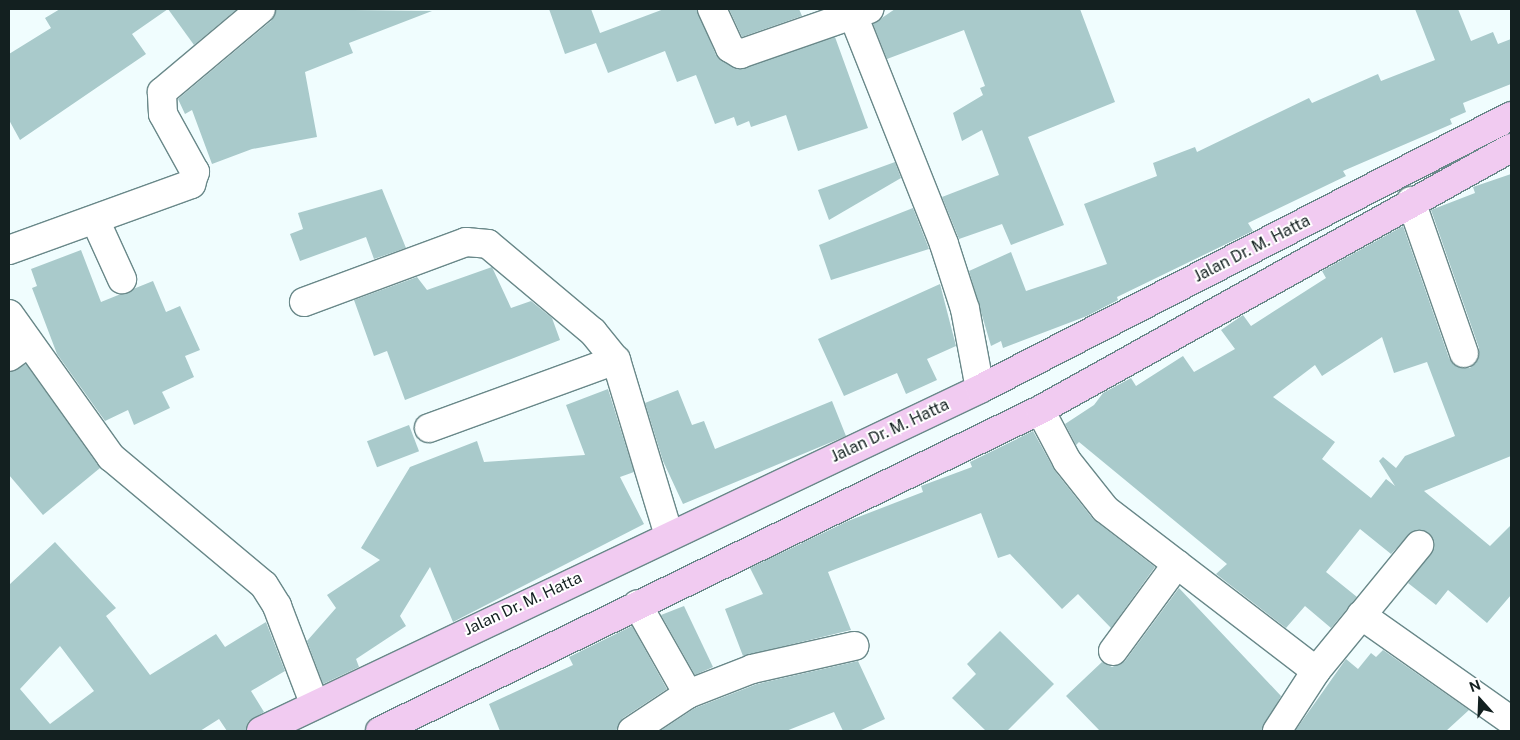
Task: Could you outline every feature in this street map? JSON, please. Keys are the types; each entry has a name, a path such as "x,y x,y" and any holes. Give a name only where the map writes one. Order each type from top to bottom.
{"main road":[{"name":"Jalan Dr. M. Hatta","path":"261,731 314,703 980,389 1511,116"},
{"name":"Jalan Dr. M. Hatta","path":"380,731 637,604 1040,410 1411,201 1511,148"}],"street":[{"path":"9,250 96,222 191,184 194,172 163,114 162,92 261,9"},
{"path":"712,9 730,48 740,54 861,12 944,244 964,309 980,389"},
{"path":"1411,201 1464,353"},
{"path":"96,222 122,279"},
{"path":"304,302 466,242 481,241 593,332 616,360 668,536"},
{"path":"9,314 18,350 111,457 264,585 277,606 314,703"},
{"path":"429,428 616,360"},
{"path":"1040,410 1084,486 1105,509 1316,671"},
{"path":"1277,731 1316,671 1419,545"},
{"path":"1114,651 1177,564"},
{"path":"637,604 688,694"},
{"path":"1361,615 1511,721"},
{"path":"632,731 688,694 752,668 854,646"}],"building":[{"path":"60,9 168,9 132,34 146,54 20,140 9,120 9,54 51,28 45,18"},
{"path":"168,9 237,9 194,45"},
{"path":"276,9 432,11 349,43 353,53 305,72 317,137 252,149 212,164 192,110 185,114 178,99 271,21"},
{"path":"549,9 591,9 600,33 664,9 697,9 716,55 738,69 835,37 868,128 798,151 786,115 751,127 749,121 737,126 734,117 715,124 696,75 677,82 665,51 608,73 596,43 565,54"},
{"path":"729,9 799,9 802,16 742,37"},
{"path":"895,9 1080,9 1115,102 1028,137 1064,225 1011,245 1002,224 959,239 942,197 999,175 982,130 962,141 953,113 983,95 980,88 985,86 964,30 887,59 873,24"},
{"path":"1415,9 1458,9 1471,41 1493,32 1498,44 1511,39 1511,84 1463,103 1466,112 1450,119 1452,124 1343,171 1346,176 1248,223 1253,231 1117,297 1118,300 1087,316 1003,348 1001,341 991,346 969,271 1011,252 1026,291 1107,264 1084,204 1157,176 1153,163 1195,147 1197,152 1309,98 1312,103 1378,74 1381,81 1435,60"},
{"path":"895,162 901,178 829,220 818,190"},
{"path":"1511,174 1511,456 1424,491 1490,546 1511,525 1511,595 1487,623 1448,590 1436,605 1408,583 1434,548 1428,533 1413,531 1391,554 1360,529 1326,572 1357,597 1331,628 1305,606 1286,628 1216,574 1227,564 1079,442 1076,445 1065,424 1094,405 1103,393 1131,378 1136,386 1183,356 1194,372 1235,349 1221,330 1243,315 1251,326 1326,278 1322,271 1403,226 1449,358 1461,368 1470,368 1479,356 1479,348 1431,210 1475,193 1473,187","holes":["1382,337 1394,373 1427,362 1455,436 1405,456 1396,468 1383,457 1379,461 1395,486 1386,479 1371,498 1322,459 1335,442 1273,397 1315,365 1322,376"]},
{"path":"382,189 406,248 374,259 366,237 300,261 290,234 303,229 298,213"},
{"path":"913,208 929,249 831,280 819,245"},
{"path":"81,250 101,302 153,281 166,312 180,306 200,350 185,356 194,377 162,392 170,408 134,425 128,410 105,421 57,354 32,288 37,286 31,269"},
{"path":"492,267 511,308 531,301 552,318 560,340 405,400 387,351 374,356 354,300 417,277 427,290"},
{"path":"940,284 956,346 927,359 937,380 906,394 897,373 844,396 818,339"},
{"path":"26,364 100,468 43,515 9,475 9,372"},
{"path":"608,389 634,472 620,477 644,524 453,622 430,567 400,616 406,626 356,659 359,667 323,684 307,641 336,608 327,595 380,560 361,548 410,467 477,441 484,462 585,455 566,405"},
{"path":"678,390 692,425 704,421 715,449 832,401 846,436 683,504 663,461 645,403"},
{"path":"409,425 419,451 377,467 367,441"},
{"path":"1033,431 1055,471 1093,519 1155,567 1111,628 1078,594 1062,609 1010,554 998,558 981,513 828,572 851,630 743,656 725,609 763,594 750,568 848,521 923,492 921,486 972,467 970,462"},
{"path":"55,542 116,608 106,616 150,675 216,634 225,647 266,622 285,671 251,691 264,712 248,722 246,731 227,731 219,719 200,731 9,731 9,585","holes":["60,646 94,691 50,724 20,689"]},
{"path":"1179,588 1281,696 1262,731 1100,731 1066,696 1102,662 1112,667 1125,661"},
{"path":"684,606 713,667 695,675 661,615"},
{"path":"632,626 667,689 623,718 616,731 500,731 489,704 573,665 569,657"},
{"path":"1000,631 1054,684 1007,731 986,731 952,698 976,674 967,664"},
{"path":"1383,650 1469,710 1446,731 1295,731 1346,659 1358,669 1371,653 1376,657"},
{"path":"858,661 885,719 859,731 843,731 834,712 786,731 660,731 695,708 757,684"}]}
